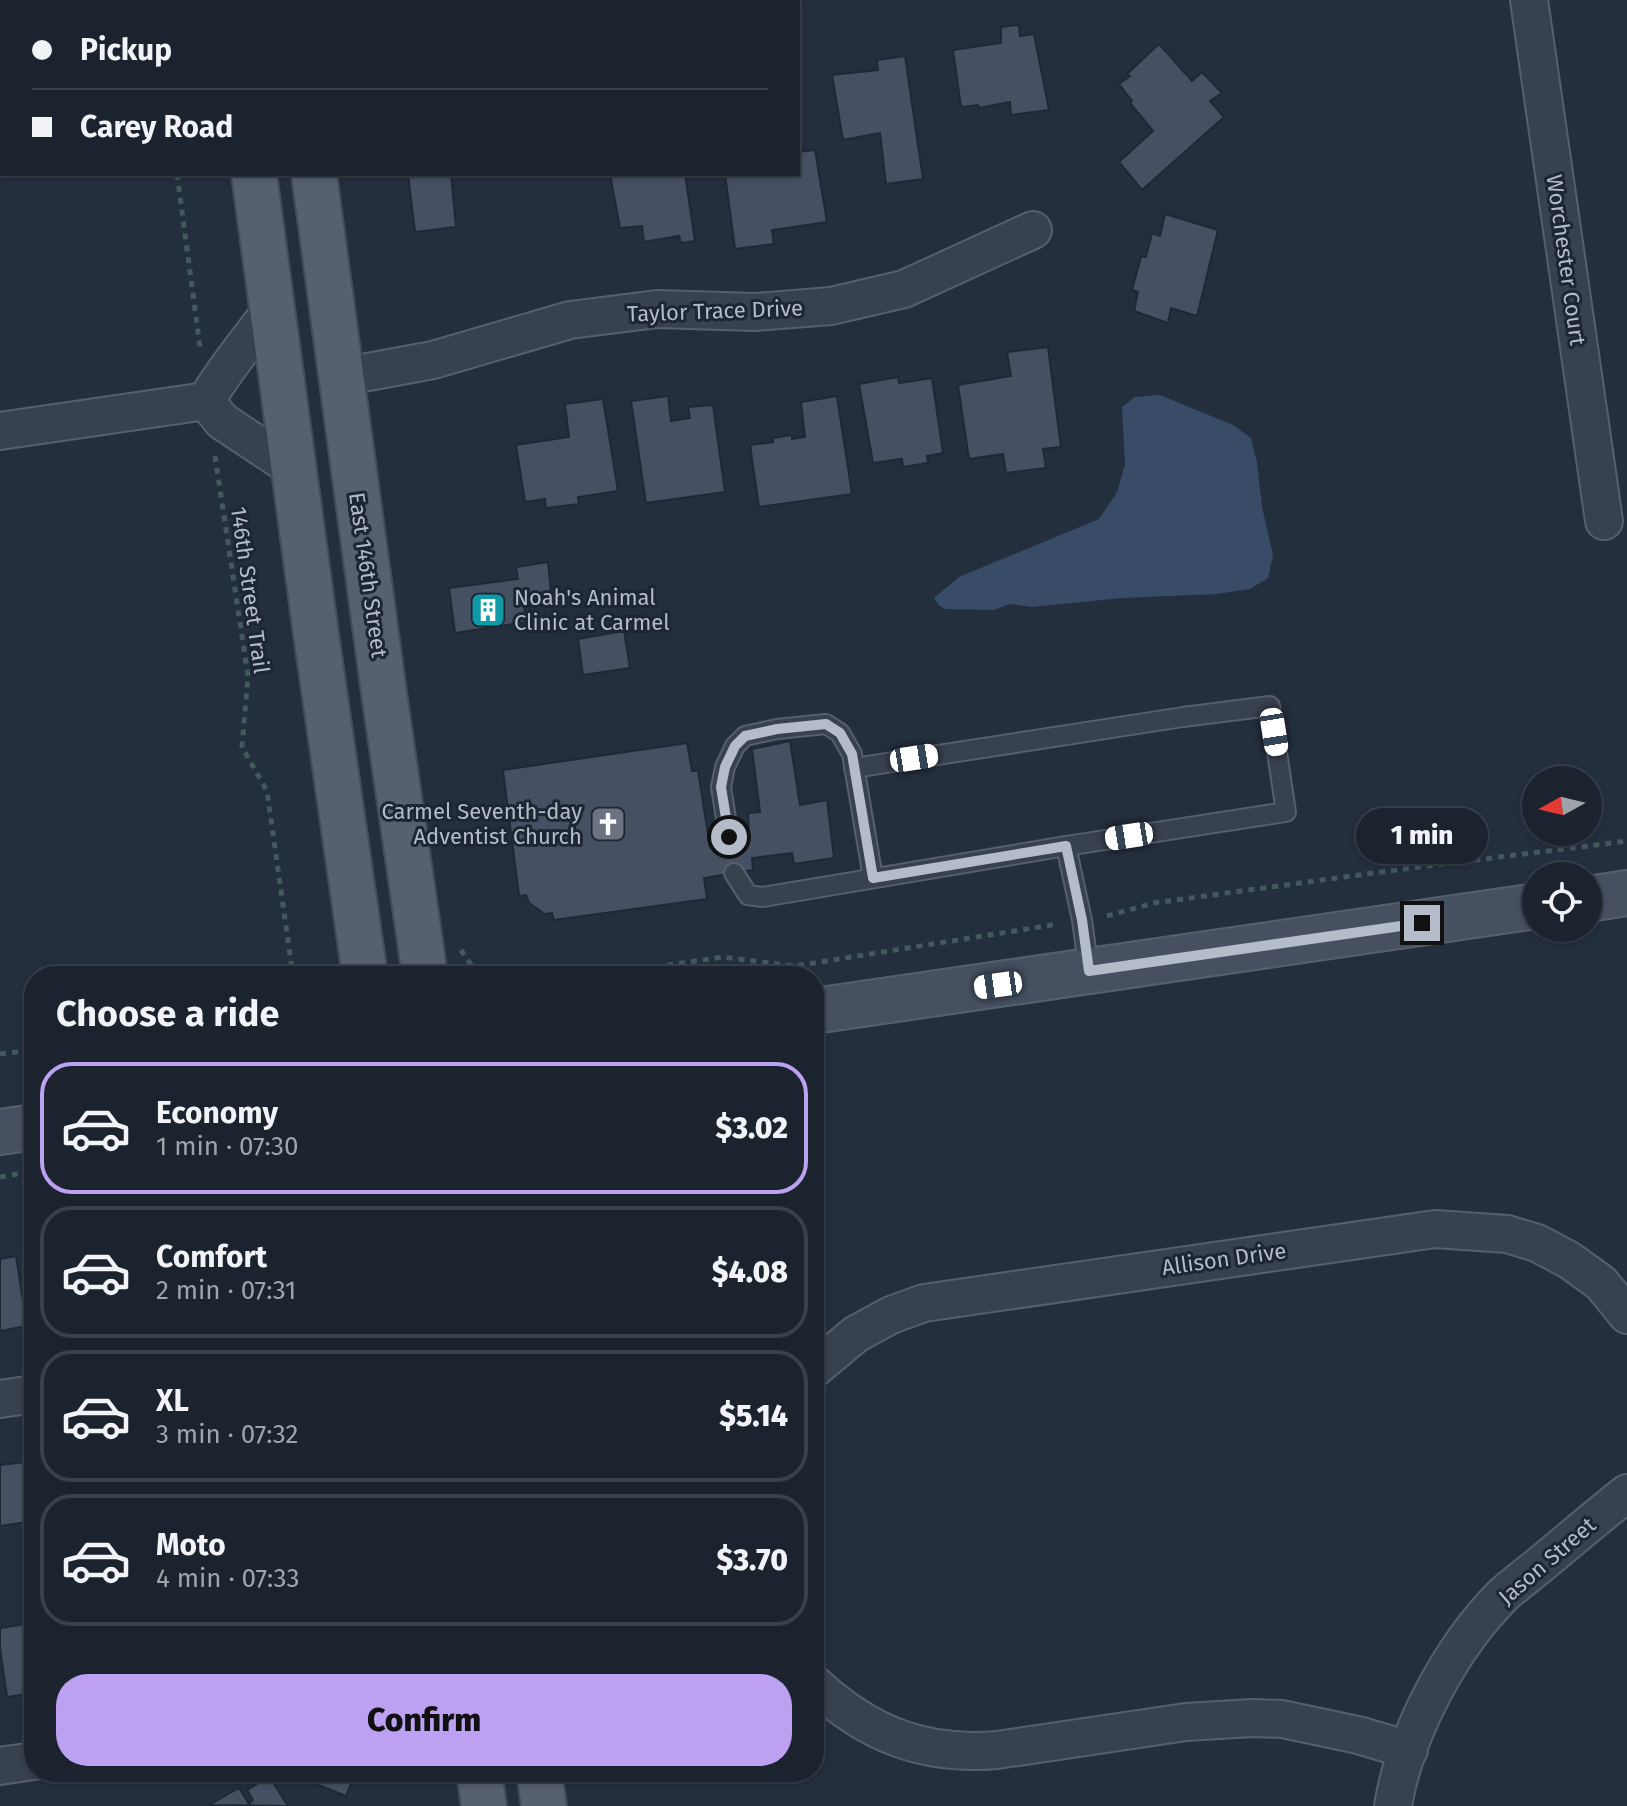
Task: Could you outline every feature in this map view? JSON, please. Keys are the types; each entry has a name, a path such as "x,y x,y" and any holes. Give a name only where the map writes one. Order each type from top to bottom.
{"main road":[{"path":"254,176 364,966"},
{"name":"East 146th Street","path":"314,176 424,966"},
{"path":"480,1782 484,1806"},
{"path":"540,1782 544,1806"}],"street":[{"name":"Worchester Court","path":"1529,0 1604,521"},
{"name":"Taylor Trace Drive","path":"341,377 433,360 570,320 657,309 755,312 831,306 904,289 1033,230"},
{"path":"206,401 219,378 273,308"},
{"path":"0,431 206,401"},
{"path":"206,401 222,421 294,469"},
{"path":"1602,897 1627,893"},
{"path":"824,1010 1522,908"},
{"path":"0,1132 24,1128"},
{"name":"Allison Drive","path":"824,1361 856,1334 891,1315 924,1303 1435,1229 1507,1234 1537,1243 1569,1260 1601,1283 1627,1315"},
{"path":"0,1399 24,1395"},
{"name":"Jason Street","path":"1393,1806 1416,1729 1439,1682 1469,1636 1503,1595 1627,1493"},
{"path":"824,1692 861,1721 890,1736 927,1748 968,1753 1186,1722 1252,1718 1282,1719 1358,1735 1409,1750"},
{"path":"0,1766 24,1762"}],"lane":[{"path":"734,873 748,895 763,897 1286,812 1270,706 854,768"},
{"path":"729,837 721,787 725,767 735,746 745,736 826,724 840,733 852,754 873,878"},
{"path":"1066,846 1089,971"}],"path":[{"path":"177,176 201,353"},
{"name":"146th Street Trail","path":"213,441 248,676 242,747 267,791 292,966"},
{"path":"663,966 723,957 795,966 1115,915 1154,903 1627,841"},
{"path":"0,1054 24,1051"},
{"path":"0,1177 24,1173"}],"water":[{"path":"1160,395 1233,425 1251,438 1273,555 1268,578 1250,589 1216,594 1122,598 1032,607 1010,604 994,610 945,609 939,605 934,598 959,577 1099,519 1117,492 1125,465 1122,407 1135,397"}],"building":[{"path":"1019,25 1020,36 1034,34 1049,110 1011,115 1010,102 979,108 978,105 961,107 953,50 1001,43 1001,27"},
{"path":"1159,44 1192,81 1202,72 1222,93 1210,101 1224,117 1142,190 1119,162 1153,131 1119,84"},
{"path":"905,56 923,179 886,184 880,133 843,140 832,75 878,70 877,60"},
{"path":"815,150 827,222 772,230 774,244 735,249 725,176 800,176 800,152"},
{"path":"408,176 451,176 456,227 415,232"},
{"path":"610,176 685,176 695,241 681,243 679,236 644,242 642,226 620,228"},
{"path":"1165,214 1218,230 1197,316 1171,308 1168,323 1134,311 1138,292 1132,290 1141,257 1146,257 1152,233 1160,236"},
{"path":"1048,347 1061,447 1043,449 1046,468 1006,473 1003,454 969,459 958,385 1011,376 1007,352"},
{"path":"898,377 899,383 932,378 943,453 927,456 928,463 903,467 902,459 873,463 859,384"},
{"path":"668,396 671,421 690,418 688,407 713,405 725,492 646,503 631,401"},
{"path":"837,396 852,494 759,507 750,445 773,442 773,438 792,435 792,439 805,437 801,402"},
{"path":"603,399 618,491 578,497 579,504 546,508 545,499 525,502 516,445 569,437 565,404"},
{"name":"Noah's Animal Clinic at Carmel","path":"548,562 551,592 523,597 526,622 455,633 449,588 518,579 516,567"},
{"path":"624,631 630,668 583,675 578,639"},
{"name":"Carmel Seventh-day Adventist Church","path":"790,741 800,805 827,800 834,858 794,864 792,853 752,858 753,870 704,878 707,899 554,920 552,913 545,914 529,903 526,895 519,896 503,770 687,743 692,771 698,771 709,840 749,834 748,813 760,812 752,749"},
{"path":"16,1256 24,1327 0,1331 0,1259"},
{"path":"24,1462 24,1522 0,1526 0,1465"},
{"path":"24,1624 24,1694 7,1697 0,1628"},
{"path":"260,1782 273,1782 288,1806 209,1805 239,1788 249,1804 253,1800 247,1790"},
{"path":"311,1782 352,1782 346,1796"}],"place":[{"name":"Noah's Animal Clinic at Carmel","path":"488,610"},
{"name":"Carmel Seventh-day Adventist Church","path":"608,824"}],"route":[{"path":"729,837 721,787 725,767 735,746 745,736 826,724 840,733 852,754 873,878 1066,846 1089,971 1422,923"}]}
